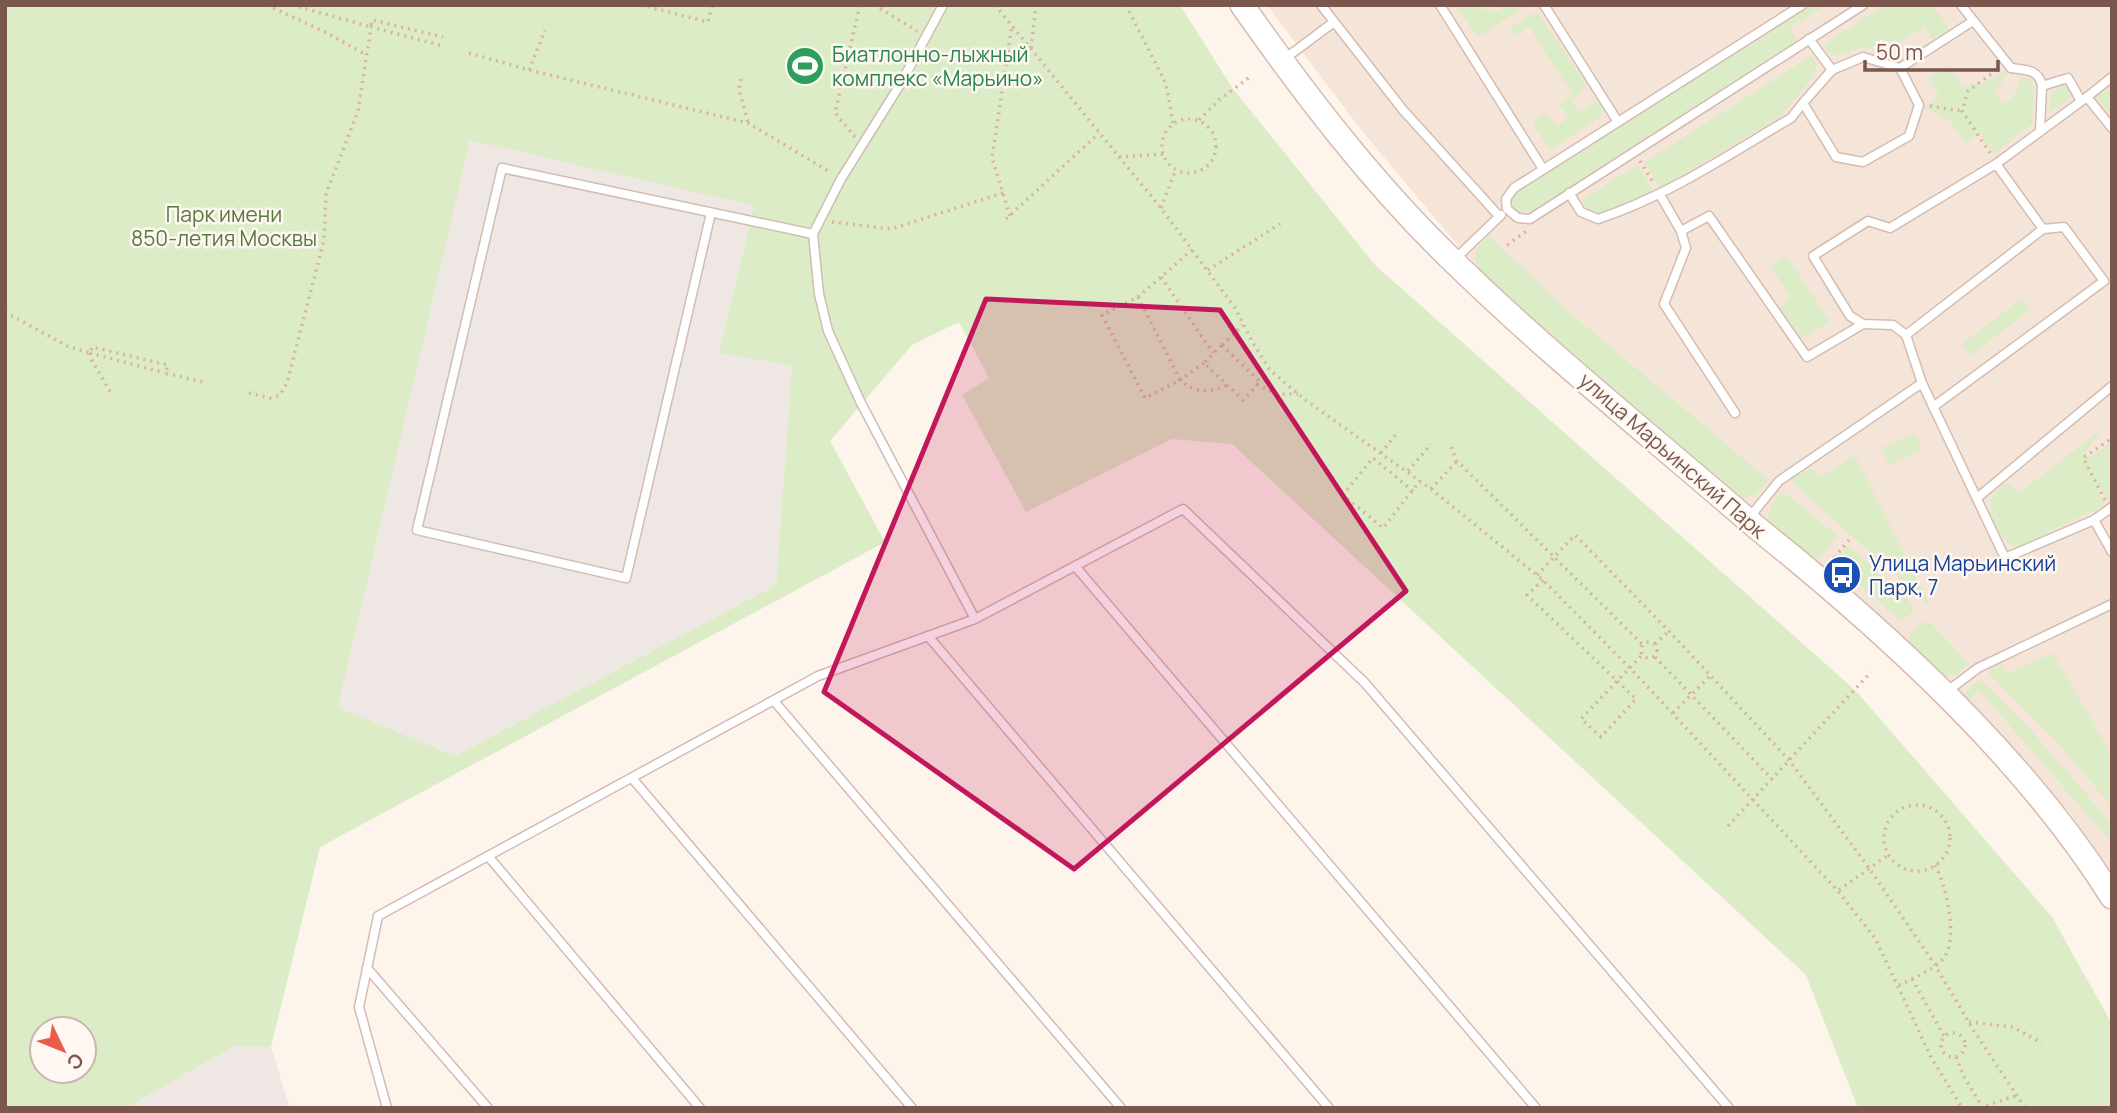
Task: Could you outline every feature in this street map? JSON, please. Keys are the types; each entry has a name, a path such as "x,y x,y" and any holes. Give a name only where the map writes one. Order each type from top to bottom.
{"main road":[{"name":"улица Марьинский Парк","path":"1242,5 1282,61 1357,156 1453,262 1802,565 1944,694 2056,817 2112,897"}],"lane":[{"path":"943,5 901,83 841,179 813,234 819,294 828,331 861,403 975,618"},
{"path":"1321,5 1402,110 1499,216"},
{"path":"1440,5 1544,169"},
{"path":"1544,5 1618,122"},
{"path":"1802,5 1514,188 1506,199 1507,209 1518,218 1530,219 1863,5"},
{"path":"1961,5 2011,68 2033,72 2040,78 2040,130"},
{"path":"1900,68 1973,21"},
{"path":"1282,61 1334,22"},
{"path":"1809,39 1832,70"},
{"path":"1569,193 1581,212 1598,219 1660,195 1791,118 1803,103 1832,70 1863,57 1900,68 1919,105 1909,136 1863,162 1836,157 1803,103"},
{"path":"1863,324 1850,316 1814,256 1868,221 1890,228 1997,163 2112,77"},
{"path":"2042,86 2068,78 2112,128"},
{"path":"1997,163 2043,229"},
{"path":"711,213 625,578 417,530 502,168 813,234"},
{"path":"1660,195 1681,231 1686,248 1664,304 1735,413"},
{"path":"1453,262 1507,209"},
{"path":"1681,231 1709,216 1807,357 1863,324 1894,324 1906,335 1922,383 2005,558 2094,520 2110,508"},
{"path":"1906,335 2043,229 2064,227 2104,281 1933,407"},
{"path":"1747,520 1779,481 1922,383"},
{"path":"1977,498 2112,386"},
{"path":"387,1108 359,1007 378,916 818,676 975,618 1183,509 1365,683 1729,1108"},
{"path":"2094,520 2112,552"},
{"path":"1075,566 1536,1108"},
{"path":"1944,694 1978,668 2112,604"},
{"path":"928,636 1329,1108"},
{"path":"774,701 1121,1108"},
{"path":"632,778 912,1108"},
{"path":"488,856 700,1108"},
{"path":"367,968 488,1108"}],"path":[{"path":"267,5 367,55"},
{"path":"292,5 443,46"},
{"path":"641,5 708,22 712,5"},
{"path":"860,5 835,113 862,145"},
{"path":"874,5 926,36"},
{"path":"995,5 1161,208 1208,270 1234,307 1270,370 1298,394 1431,489 1537,575 1630,668 1839,891 1875,938 1931,1057 1962,1108"},
{"path":"1031,48 1036,5"},
{"path":"1126,5 1166,83 1173,123"},
{"path":"249,393 270,398 280,395 287,383 324,240 326,194 358,111 372,20 443,37"},
{"path":"1012,25 992,158 1008,218 1099,133"},
{"path":"528,70 545,30"},
{"path":"469,53 528,70 748,123 841,179"},
{"path":"1962,111 1968,91 2007,63"},
{"path":"1199,120 1220,99 1250,77"},
{"path":"741,79 739,89 748,123"},
{"path":"1919,105 1962,111 1997,163"},
{"path":"1189,118 1199,120 1215,137 1215,154 1205,168 1197,172 1175,169 1163,154 1163,137 1173,123 1189,118"},
{"path":"1118,157 1163,154"},
{"path":"1161,208 1175,169"},
{"path":"820,220 891,229 1003,193"},
{"path":"1208,270 1280,224"},
{"path":"1192,250 1138,297 1102,315 1145,398 1180,380 1204,363 1243,325"},
{"path":"1160,277 1213,354"},
{"path":"1138,297 1180,380 1194,390 1217,390 1227,385"},
{"path":"5,312 67,346 203,382"},
{"path":"1204,363 1243,400 1260,382 1222,345"},
{"path":"112,395 90,357 92,347 168,365 165,373"},
{"path":"1257,384 1276,394 1298,394"},
{"path":"1397,433 1343,495 1383,528 1420,481"},
{"path":"2110,508 2083,458 2112,438"},
{"path":"1407,472 1431,444"},
{"path":"1451,447 1457,461 1643,645"},
{"path":"1373,458 1413,491"},
{"path":"1431,489 1457,461"},
{"path":"1537,575 1575,536 1669,631 1789,760 1870,868 2025,1108"},
{"path":"1542,580 1527,595 1618,680 1636,699 1601,737 1581,719 1618,680 1630,668 1642,655 1643,645 1650,642 1655,644"},
{"path":"1655,644 1669,631"},
{"path":"1655,644 1655,657"},
{"path":"1642,655 1650,659 1655,657"},
{"path":"1655,657 1772,779"},
{"path":"1728,826 1871,672"},
{"path":"1673,713 1711,675"},
{"path":"1918,804 1939,813 1946,822 1950,844 1945,855 1935,865 1919,871 1908,870 1898,866 1888,855 1884,839 1889,819 1897,811 1918,804"},
{"path":"1839,891 1888,855"},
{"path":"1899,986 1944,958 1948,946 1950,919 1941,877 1935,865"},
{"path":"1912,979 1944,1036"},
{"path":"1968,1022 2013,1027 2042,1043"},
{"path":"1951,1032 1963,1038 1965,1049 1956,1057 1948,1056 1942,1051 1944,1036 1951,1032"},
{"path":"1956,1057 1982,1107 2015,1096"}],"highlighted area":[{"path":"986,299 1220,310 1406,591 1074,869 824,692"}],"shaded area":[{"path":"1267,5 2112,5 2112,873 2073,817 1959,691 1896,631 1609,387 1465,254 1362,131"},
{"path":"470,139 754,206 719,353 792,366 776,585 455,756 338,707"},
{"path":"234,1046 271,1047 290,1108 135,1108 133,1104"}],"green space":[{"name":"Парк имени 850-летия Москвы","path":"5,5 1180,5 1233,89 1375,265 1855,690 2052,917 2112,1024 2112,1108 1858,1108 1806,975 1232,444 1172,439 1026,512 962,395 989,378 959,322 912,345 830,441 885,542 320,847 271,1047 234,1046 133,1104 135,1108 5,1108","holes":["470,140 754,206 719,353 792,366 776,585 455,756 338,707"]},
{"path":"1455,5 1499,11 1505,5 1528,5 1479,36"},
{"path":"1811,5 1826,5 1790,28 1797,40 1532,211 1517,213 1514,209 1512,201 1521,189"},
{"path":"1886,5 1932,5 1950,29 1932,39 1925,27 1888,50 1862,48 1831,56 1824,47 1831,39"},
{"path":"1532,14 1539,14 1587,85 1584,91 1571,100 1578,112 1596,102 1604,109 1604,114 1550,150 1533,125 1534,121 1546,113 1557,126 1569,117 1559,105 1573,95 1529,27 1515,36 1511,32 1511,28"},
{"path":"1811,56 1817,64 1814,76 1780,117 1659,188 1645,162"},
{"path":"1949,66 1964,89 1977,81 1978,86 2004,71 2008,73 1994,94 2005,104 2016,93 2021,77 2029,78 2034,86 2032,124 1994,154 1980,133 1965,143 1950,121 1924,107 1940,97 1929,78"},
{"path":"2112,84 2112,117 2096,97"},
{"path":"2068,85 2074,95 2049,113 2051,92"},
{"path":"1638,165 1653,190 1634,202 1619,209 1596,214 1581,200"},
{"path":"1489,236 1577,319 1769,480 1756,494 1741,499 1733,495 1560,346 1479,271 1475,261 1476,252"},
{"path":"1787,256 1830,322 1799,340 1779,310 1790,296 1771,266"},
{"path":"2021,299 2030,310 1970,356 1962,344"},
{"path":"2102,429 2085,453 2089,458 2112,441 2112,503 2110,504 2101,489 2097,491 2105,505 2018,547 2008,544 1990,510 1993,496 2009,483 2018,494"},
{"path":"1914,433 1922,450 1889,465 1882,448"},
{"path":"1855,455 1931,607 1792,482 1794,477 1812,468 1820,478"},
{"path":"1782,491 1838,536 1816,562 1768,521 1770,509"},
{"path":"1845,547 1851,548 1915,609 1902,621 1836,564"},
{"path":"1929,621 1969,664 1957,674 1944,676 1908,643 1915,629"},
{"path":"2053,653 2112,756 2112,807 2064,750 1988,672 2000,660 2006,674"},
{"path":"1979,679 2023,721 2112,824 2112,843 1979,690 1966,701 1964,693"}],"place":[{"name":"Биатлонно-лыжный комплекс «Марьино»","path":"805,66"},
{"name":"Улица Марьинский Парк, 7","path":"1842,575"}]}
